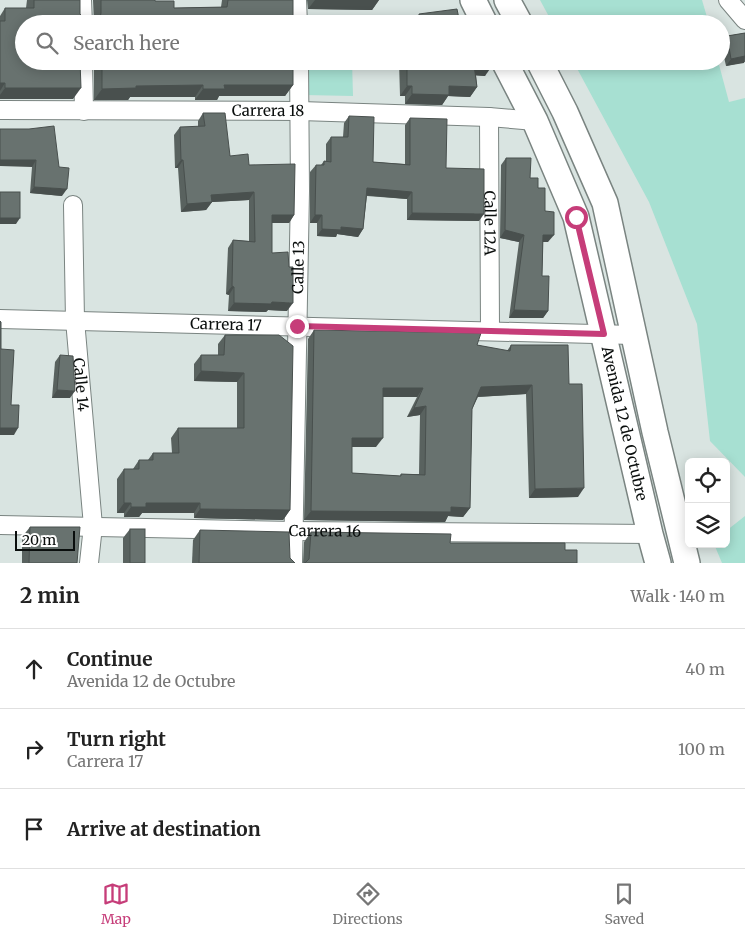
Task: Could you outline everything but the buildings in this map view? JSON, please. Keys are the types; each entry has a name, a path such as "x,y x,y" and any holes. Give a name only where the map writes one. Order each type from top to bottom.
{"main road":[{"path":"473,0 480,15"},
{"path":"507,0 515,15"},
{"name":"Avenida 12 de Octubre","path":"509,70 535,121 576,217 658,563"},
{"name":"Avenida 12 de Octubre","path":"544,70 566,112 604,204 675,521 687,563"}],"street":[{"path":"82,0 83,15"},
{"path":"297,0 298,15"},
{"path":"728,0 745,20"},
{"path":"83,70 84,111"},
{"name":"Calle 13","path":"293,563 299,70"},
{"name":"Carrera 18","path":"0,110 300,111 489,116 535,121"},
{"name":"Calle 12A","path":"489,116 490,331"},
{"name":"Calle 14","path":"72,205 75,320 93,526 88,563"},
{"name":"Carrera 17","path":"0,319 633,335"},
{"name":"Carrera 16","path":"0,525 294,531 650,534"}],"green space":[{"path":"540,0 702,0 706,15 548,15"},
{"path":"303,70 352,70 353,96 304,95"},
{"path":"578,70 720,70 729,102 745,98 745,477 730,462 730,458 727,458 710,441 697,324 649,202"},
{"path":"745,516 745,563 722,563 716,548 730,548 730,528"}],"route":[{"path":"297,326 604,334 576,217"}]}
